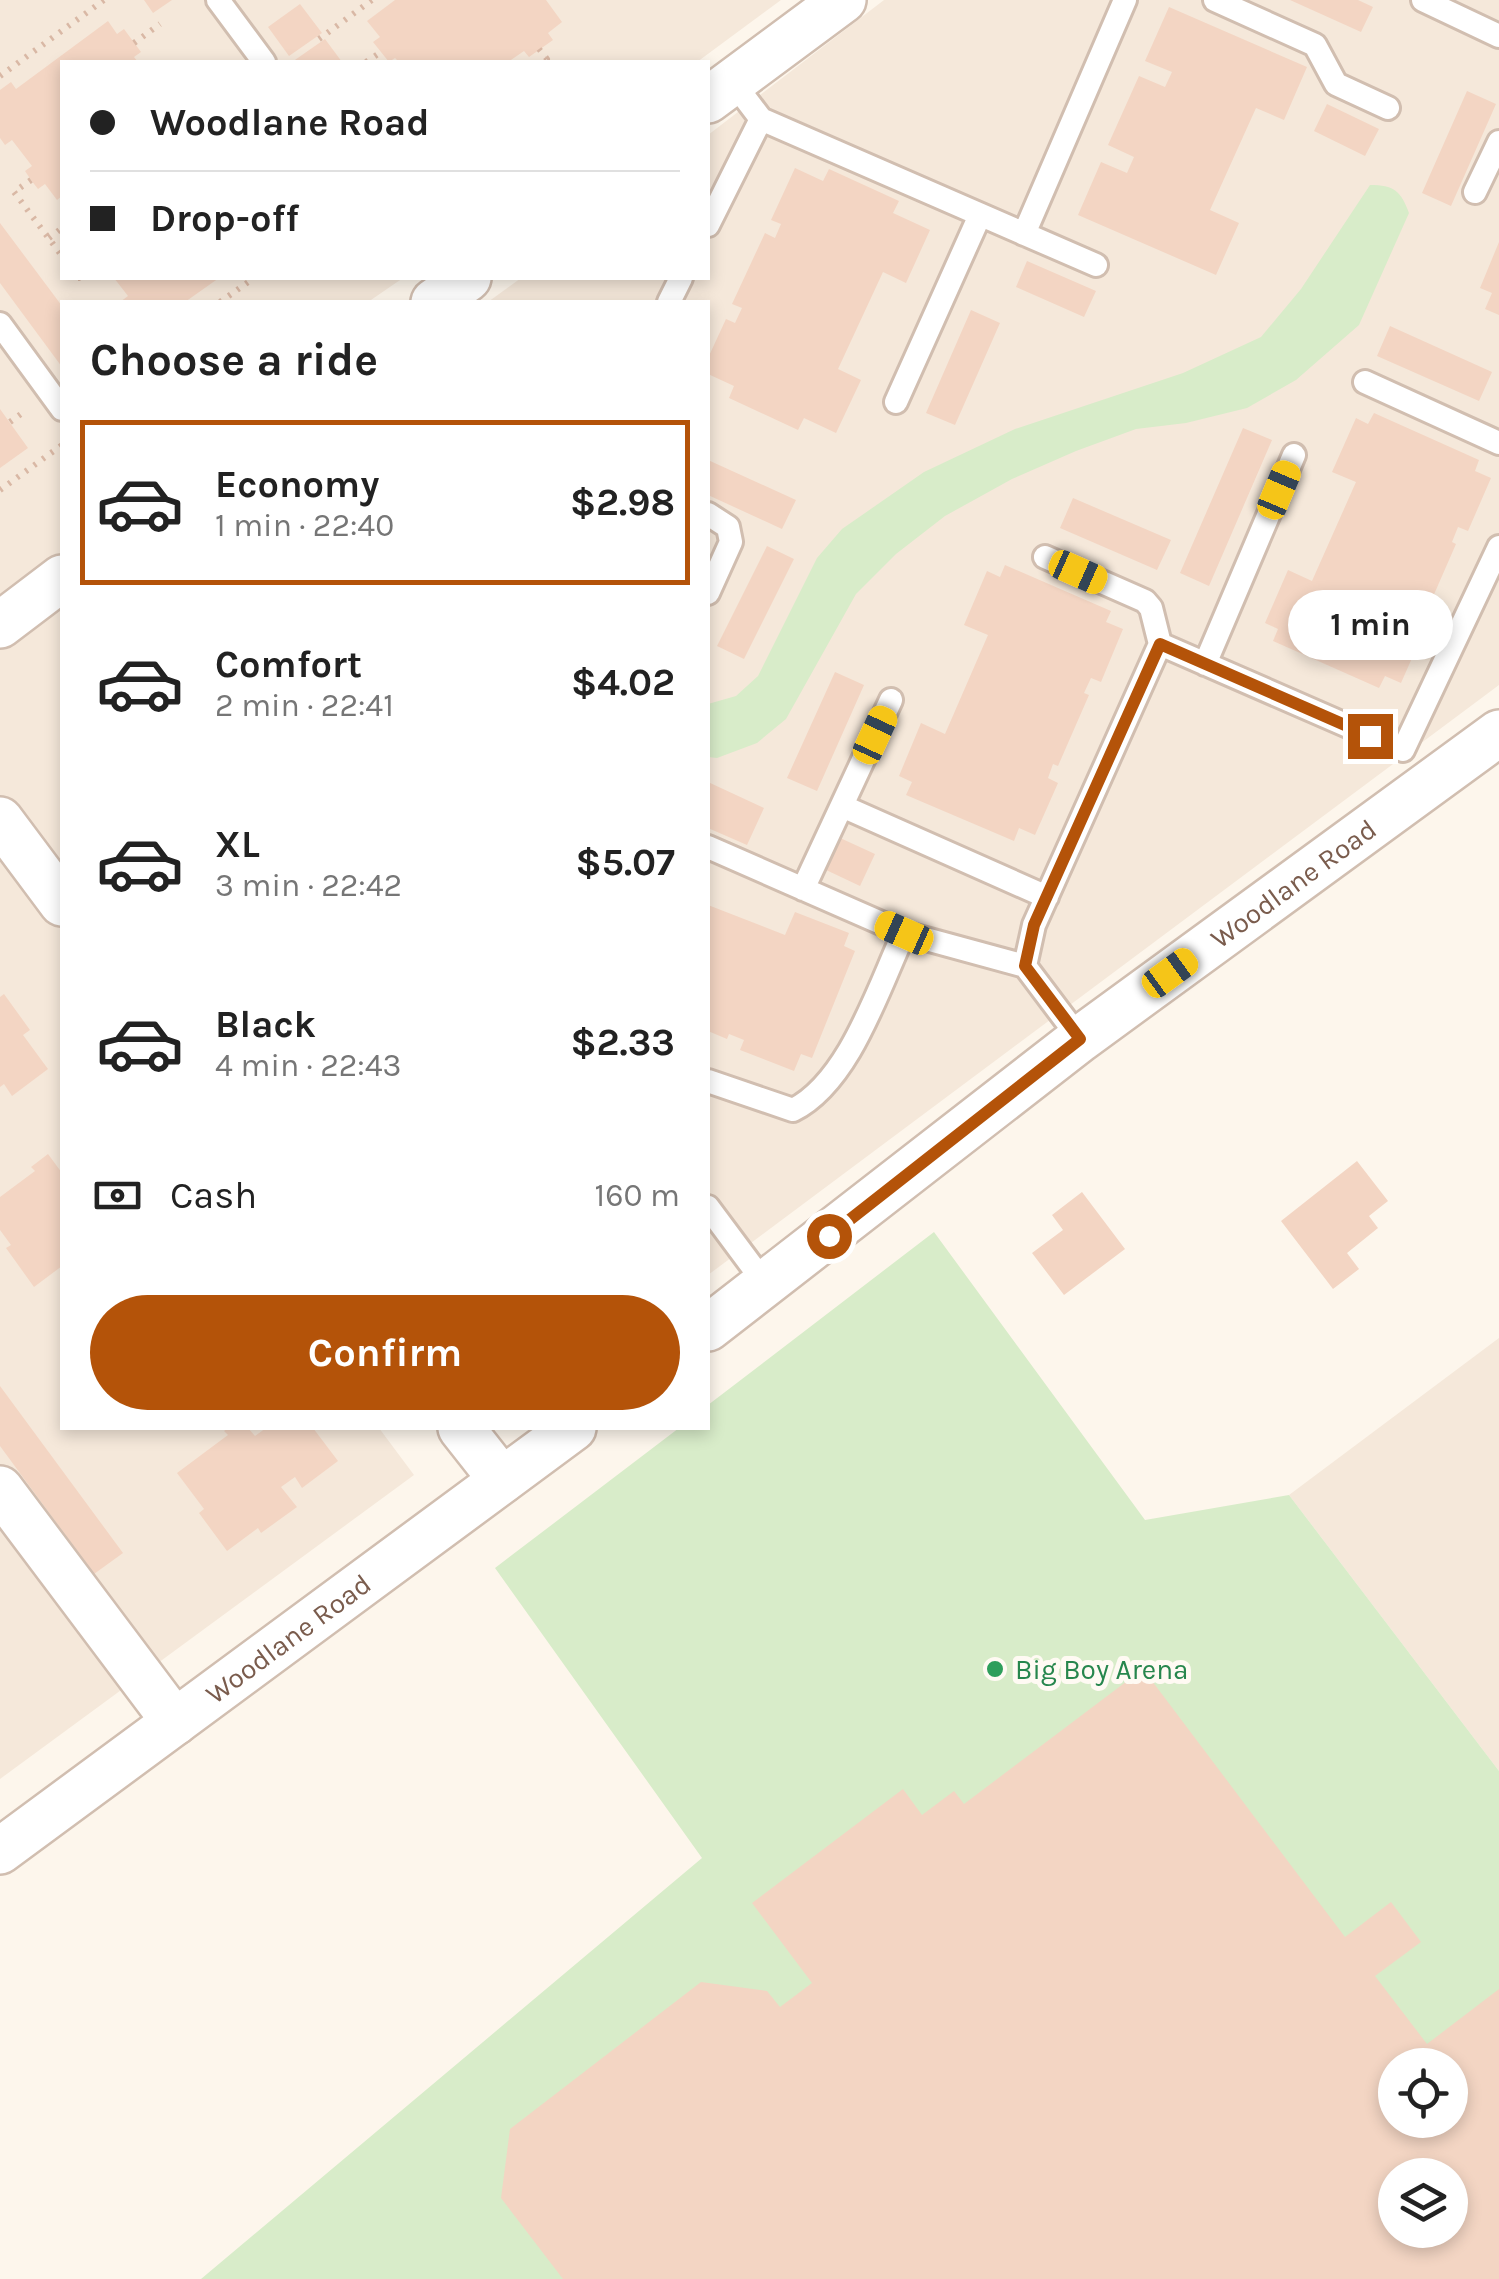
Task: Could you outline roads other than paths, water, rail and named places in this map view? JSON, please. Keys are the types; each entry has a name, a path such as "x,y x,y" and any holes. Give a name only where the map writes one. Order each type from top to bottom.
{"street":[{"path":"720,91 843,0"},
{"path":"0,625 60,580"},
{"name":"Woodlane Road","path":"710,1327 1080,1039 1416,768 1499,733"},
{"path":"0,820 60,900"},
{"path":"463,1430 502,1480"},
{"name":"Woodlane Road","path":"0,1851 571,1430"},
{"path":"0,1489 175,1722"}],"lane":[{"path":"218,0 263,60"},
{"path":"1024,234 1125,0"},
{"path":"1215,0 1315,45 1336,84 1388,108"},
{"path":"1422,0 1499,36"},
{"path":"720,91 761,119 1096,266"},
{"path":"710,220 761,119"},
{"path":"1475,192 1499,142"},
{"path":"896,402 980,215"},
{"path":"0,324 60,406"},
{"path":"1364,382 1499,444"},
{"path":"1205,664 1294,455"},
{"path":"710,515 728,527 732,542 710,589"},
{"path":"1160,644 1416,768 1499,546"},
{"path":"1025,966 1034,925 1160,644 1154,617 1145,601 1045,558"},
{"path":"803,889 892,700"},
{"path":"842,806 1047,896"},
{"path":"710,847 904,933 1025,966 1080,1039"},
{"path":"710,1082 793,1110 810,1102 827,1087 844,1062 904,933"},
{"path":"710,1210 766,1285"}],"place":[{"name":"Big Boy Arena","path":"995,1669"}]}
